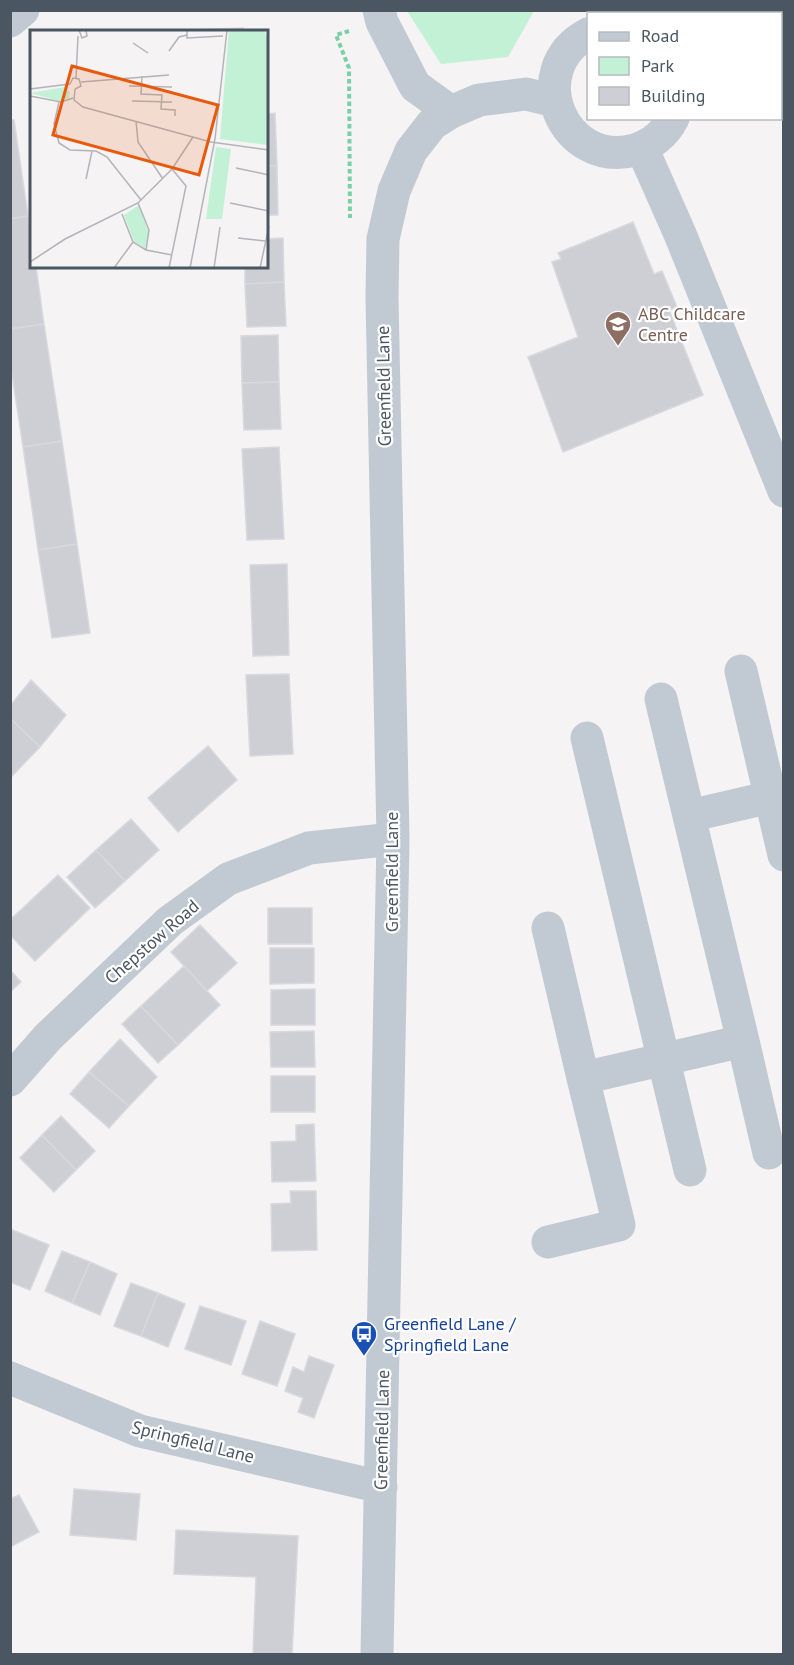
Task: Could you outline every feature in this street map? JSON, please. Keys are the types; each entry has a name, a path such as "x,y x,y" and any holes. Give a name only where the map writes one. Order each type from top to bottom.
{"street":[{"path":"10,21 23,10"},
{"path":"380,16 415,86 451,112"},
{"path":"587,35 568,51 558,66 555,83 555,101 561,119 572,134 588,146 606,152 624,152 642,148 659,137 672,120"},
{"name":"Greenfield Lane","path":"377,1654 393,839 382,297 383,239 394,191 411,151 432,124 451,112 479,100 526,94 555,101"},
{"path":"642,148 680,234 783,491"},
{"path":"741,671 777,795 783,855"},
{"path":"661,699 769,1153"},
{"path":"587,738 690,1170"},
{"path":"689,816 777,795"},
{"name":"Chepstow Road","path":"10,1080 48,1037 170,921 228,879 309,848 393,839"},
{"path":"548,928 620,1225 548,1242"},
{"path":"583,1078 743,1041"},
{"name":"Springfield Lane","path":"10,1378 140,1431 381,1487"}],"path":[{"path":"380,16 336,35 349,68 350,240 383,239"}],"green space":[{"path":"407,11 534,11 508,57 441,64"}],"building":[{"path":"243,28 243,30 191,30"},
{"path":"275,113 277,166 268,166 268,114"},
{"path":"10,120 14,120 28,216 10,219"},
{"path":"268,166 277,166 278,215 268,215"},
{"path":"28,216 30,268 36,268 44,324 10,329 10,219"},
{"name":"ABC Childcare Centre","path":"633,222 654,274 662,271 677,307 669,310 703,395 563,452 528,357 578,337 552,262 561,259 558,253"},
{"path":"283,238 284,282 245,284 245,268 268,268 268,239"},
{"path":"284,282 286,326 247,327 245,284"},
{"path":"44,324 62,441 23,447 10,361 10,329"},
{"path":"278,335 279,382 242,383 241,336"},
{"path":"279,382 281,429 244,430 242,383"},
{"path":"62,441 77,544 38,550 23,447"},
{"path":"279,447 284,539 247,540 242,449"},
{"path":"77,544 90,633 52,638 38,550"},
{"path":"287,564 289,655 253,656 250,565"},
{"path":"289,674 293,754 250,756 246,675"},
{"path":"31,680 66,715 40,747 10,718 10,706"},
{"path":"10,718 40,747 12,776 10,775"},
{"path":"208,746 237,780 178,832 148,798"},
{"path":"131,819 159,850 125,881 96,850"},
{"path":"96,850 125,881 95,908 67,877"},
{"path":"58,875 90,908 35,961 10,935 10,920"},
{"path":"268,908 312,908 312,944 268,944"},
{"path":"200,925 237,963 207,991 171,952"},
{"path":"270,948 314,948 314,983 270,984"},
{"path":"184,966 220,1005 178,1045 141,1006"},
{"path":"10,970 21,982 10,992"},
{"path":"315,989 315,1025 271,1025 271,990"},
{"path":"141,1006 178,1045 158,1063 122,1024"},
{"path":"314,1031 315,1067 271,1067 270,1032"},
{"path":"120,1039 157,1077 129,1106 89,1072"},
{"path":"89,1072 129,1106 109,1128 70,1094"},
{"path":"271,1076 315,1076 315,1112 271,1112"},
{"path":"61,1116 95,1151 76,1170 42,1135"},
{"path":"314,1124 316,1181 272,1182 271,1142 296,1141 296,1125"},
{"path":"42,1135 76,1170 54,1192 20,1158"},
{"path":"290,1191 316,1191 317,1250 272,1251 271,1204 291,1203"},
{"path":"10,1229 49,1245 30,1290 10,1282"},
{"path":"62,1251 90,1262 72,1303 45,1291"},
{"path":"90,1262 117,1274 100,1315 72,1303"},
{"path":"131,1283 158,1293 141,1336 114,1326"},
{"path":"158,1293 185,1304 168,1347 141,1336"},
{"path":"200,1306 246,1321 231,1365 185,1349"},
{"path":"260,1321 295,1334 277,1386 242,1374"},
{"path":"309,1356 334,1365 314,1418 298,1412 303,1398 285,1391 293,1367 304,1372"},
{"path":"74,1489 140,1494 136,1540 70,1535"},
{"path":"19,1495 39,1532 10,1547 10,1499"},
{"path":"176,1530 298,1536 292,1654 253,1654 256,1577 174,1574"}],"place":[{"name":"ABC Childcare Centre","path":"618,347"},
{"name":"Greenfield Lane / Springfield Lane","path":"364,1357"}]}
